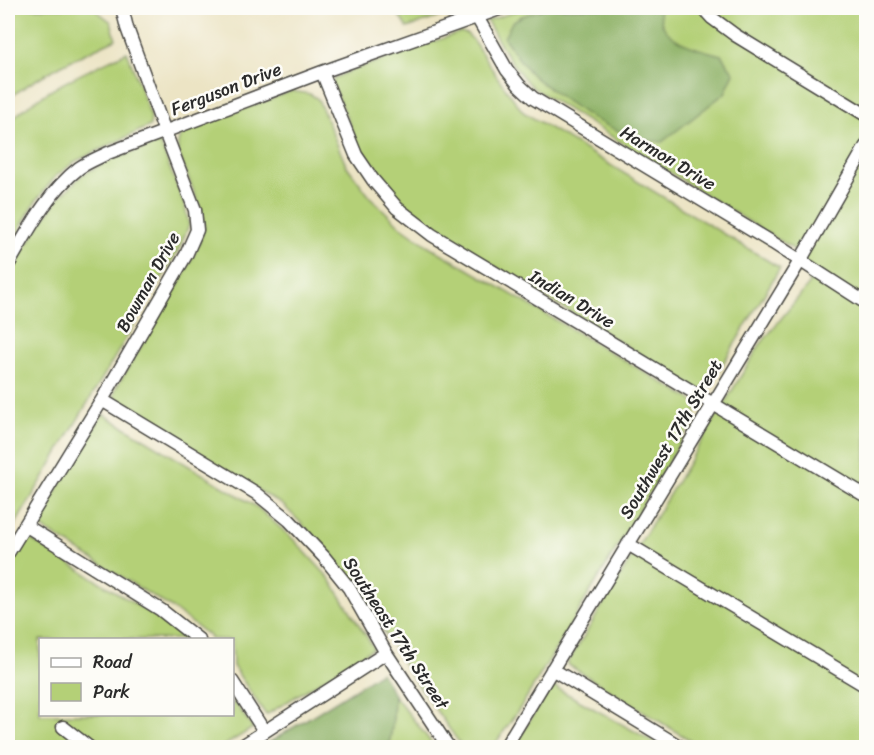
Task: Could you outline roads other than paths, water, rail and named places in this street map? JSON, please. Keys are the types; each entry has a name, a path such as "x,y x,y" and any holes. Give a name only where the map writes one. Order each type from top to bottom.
{"street":[{"name":"Ferguson Drive","path":"8,265 49,200 81,167 108,153 322,72 502,8"},
{"path":"703,8 712,18 735,34 867,115"},
{"name":"Bowman Drive","path":"8,553 102,400 186,255 196,230 195,210 122,9"},
{"name":"Harmon Drive","path":"477,17 507,70 533,98 867,303"},
{"name":"Indian Drive","path":"322,72 356,155 373,180 397,208 432,235 867,496"},
{"name":"Southwest 17th Street","path":"503,747 507,744 800,261 867,146"},
{"name":"Southeast 17th Street","path":"102,400 256,493 289,520 349,588 387,653 449,747"},
{"path":"25,525 161,610 198,638"},
{"path":"628,544 867,686"},
{"path":"239,747 387,653"},
{"path":"552,669 682,747"},
{"path":"234,684 264,731"},
{"path":"63,727 90,747"}]}
